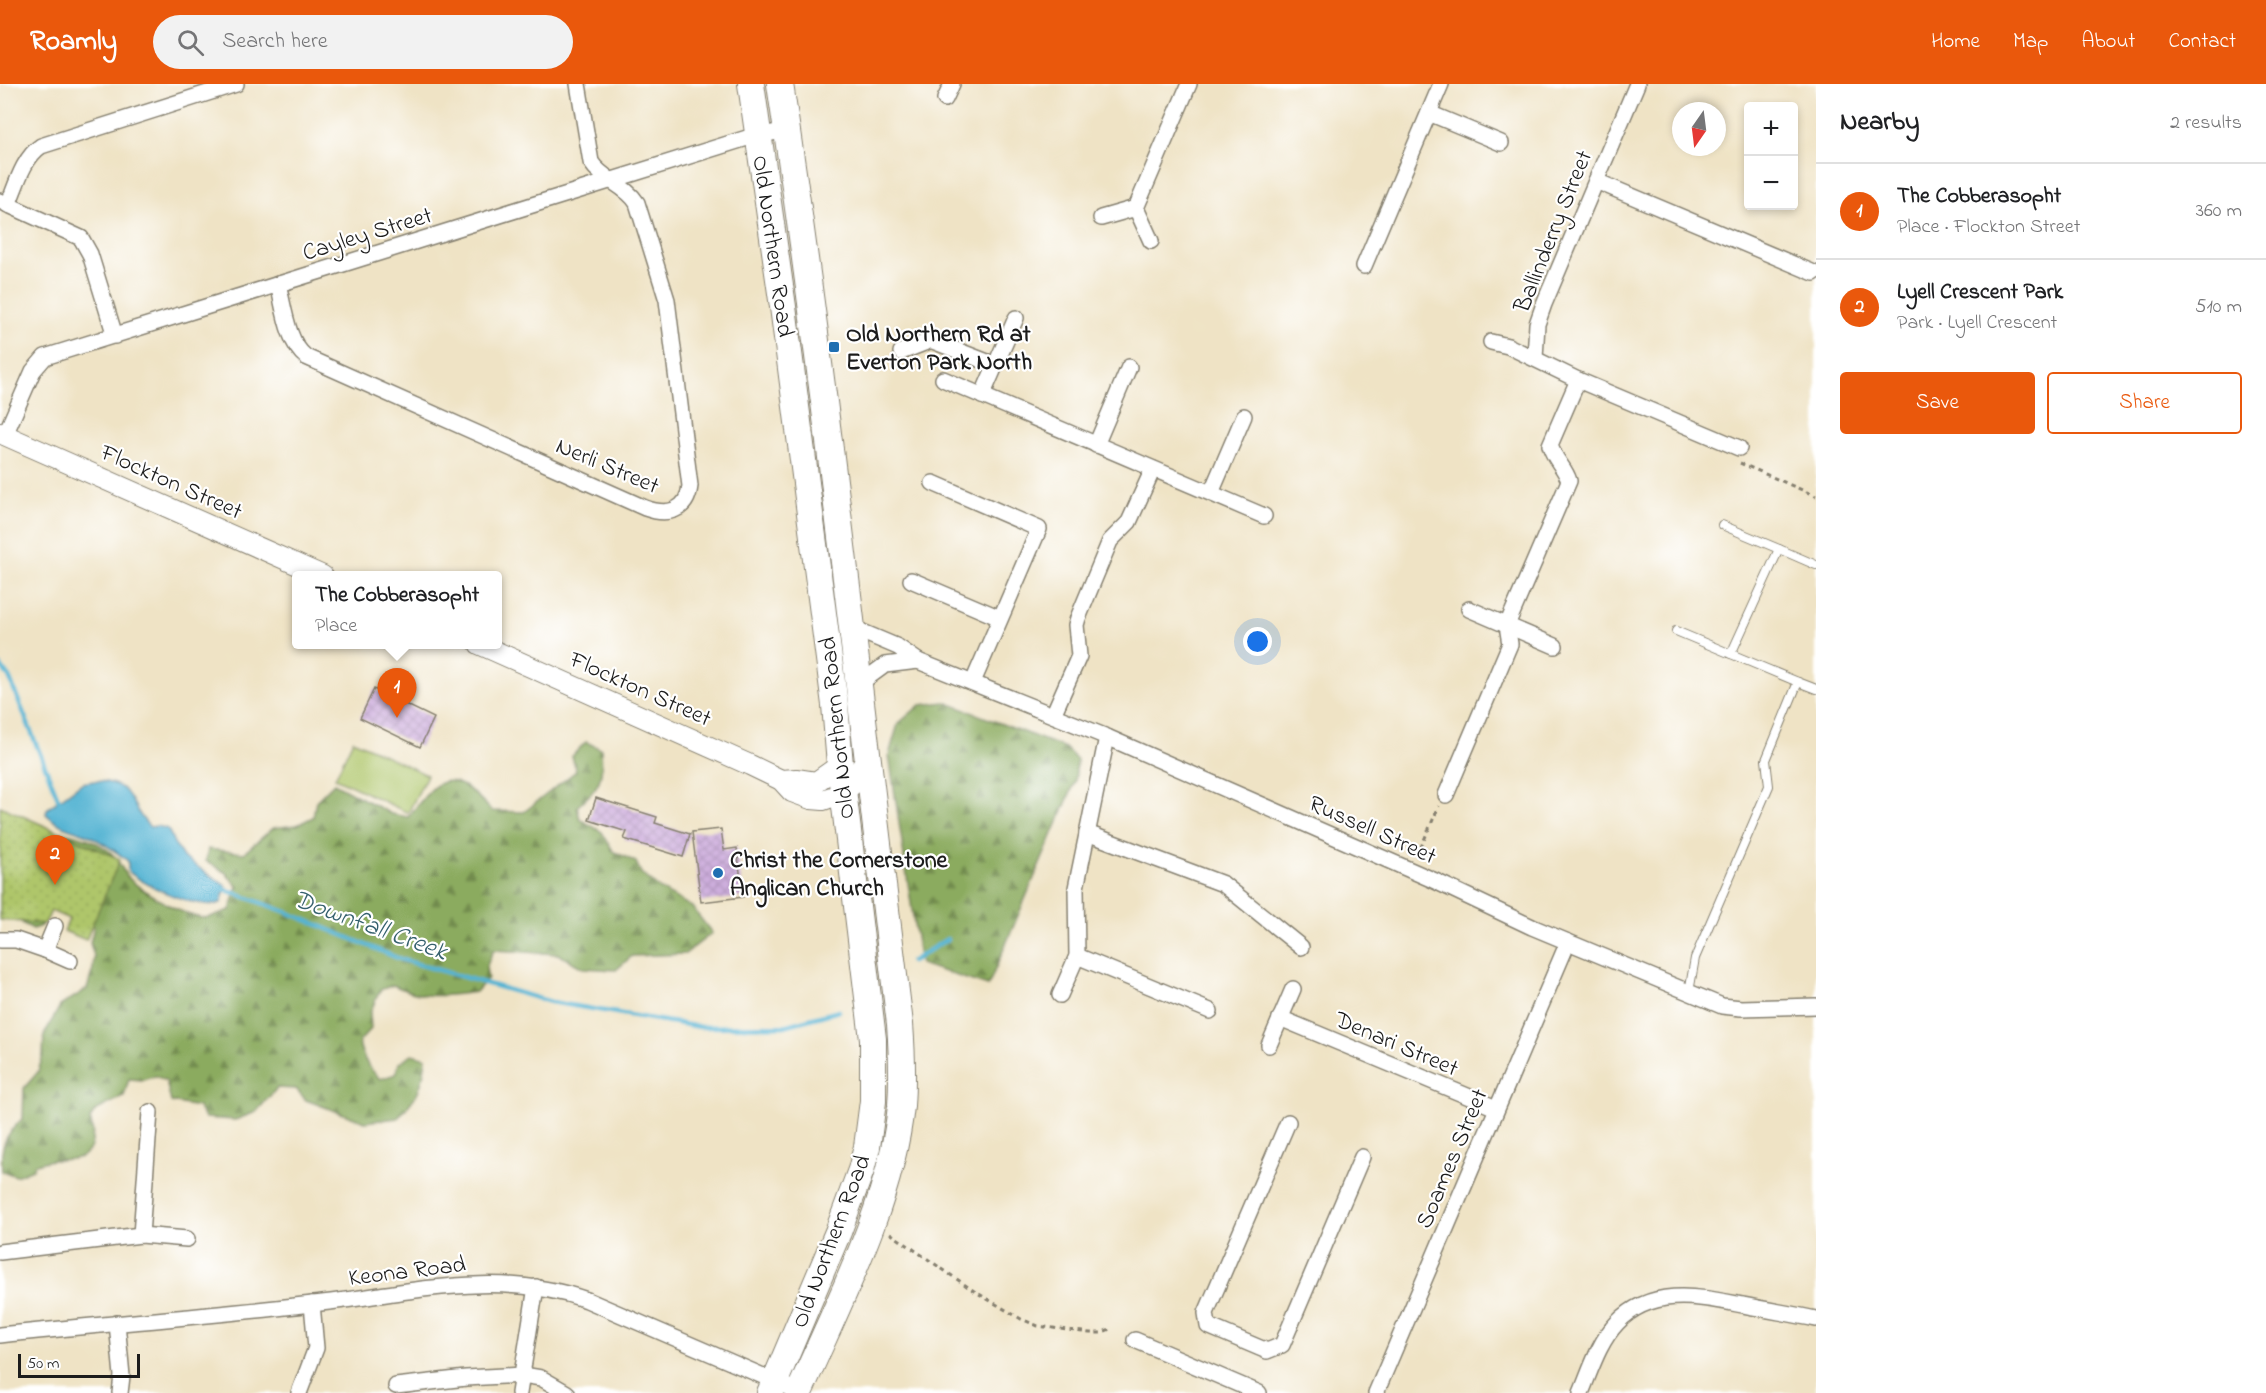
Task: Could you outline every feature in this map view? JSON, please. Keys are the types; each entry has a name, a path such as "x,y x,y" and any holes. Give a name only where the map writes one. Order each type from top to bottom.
{"highway":[{"name":"Old Northern Road","path":"751,84 769,198 835,705 843,792 873,1039 874,1070 871,1125 861,1170 848,1207 772,1387"},
{"name":"Old Northern Road","path":"780,84 853,628 900,1024 903,1077 901,1107 892,1157 877,1209 800,1392"},
{"path":"769,198 781,183 794,179"}],"street":[{"path":"114,336 90,254 84,242 73,233 4,203 28,160 41,146 236,84"},
{"name":"Nerli Street","path":"278,284 293,338 297,348 306,357 645,508 664,513 672,511 685,501 690,486 664,288 637,203 631,195 597,170 591,162 578,84"},
{"path":"945,99 952,84"},
{"path":"1151,241 1136,208 1189,84"},
{"path":"1364,266 1442,84"},
{"name":"Ballinderry Street","path":"1535,358 1538,324 1544,304 1637,84"},
{"path":"1429,113 1501,143"},
{"name":"Cayley Street","path":"2,434 33,371 42,360 278,284 759,135 787,130"},
{"path":"1596,181 1814,273"},
{"path":"1101,218 1136,208"},
{"path":"982,396 1016,318"},
{"path":"901,352 929,340 995,365"},
{"path":"1491,342 1508,346 1578,380 1739,448"},
{"path":"1096,445 1129,367"},
{"path":"943,379 1264,516"},
{"path":"1446,795 1510,644 1507,625 1569,481 1566,471 1553,455 1550,446 1578,380"},
{"path":"1211,494 1244,416"},
{"name":"Flockton Street","path":"2,434 312,571"},
{"path":"1053,715 1079,656 1076,625 1078,618 1110,541 1130,522 1153,469"},
{"path":"933,483 1039,529 973,682"},
{"path":"910,579 1000,618"},
{"path":"1469,609 1555,646"},
{"name":"Russell Street","path":"853,628 898,647 918,660 1107,737 1568,942 1722,1006 1741,1008 1816,1006"},
{"name":"Flockton Street","path":"488,649 781,780 792,792 811,799 830,798 843,792"},
{"path":"859,684 885,665 918,660"},
{"path":"1060,995 1077,956 1076,888 1107,737"},
{"path":"843,792 855,783 868,755"},
{"name":"Flockton Street","path":"781,780 796,778 816,782 840,765"},
{"path":"1087,833 1223,884 1301,947"},
{"path":"45,950 55,926"},
{"path":"0,940 16,939 70,962"},
{"name":"Soames Street","path":"1376,1393 1568,942"},
{"path":"1077,956 1210,1011"},
{"path":"1269,1045 1293,989"},
{"name":"Denari Street","path":"1280,1018 1496,1108"},
{"path":"141,1235 150,1112"},
{"path":"1288,1122 1206,1313 1208,1326 1267,1351 1282,1345 1362,1156"},
{"path":"0,1252 141,1235 187,1239"},
{"name":"Keona Road","path":"0,1335 312,1304 485,1283 536,1287 587,1300 772,1387 800,1392"},
{"path":"519,1393 536,1287"},
{"path":"1581,1393 1602,1343 1617,1322 1652,1301 1671,1296 1693,1296 1816,1319"},
{"path":"299,1393 316,1348 312,1304"},
{"path":"117,1323 122,1376 120,1393"},
{"path":"1135,1340 1259,1393"},
{"path":"396,1386 466,1378 523,1375 542,1378 567,1393"}],"lane":[{"path":"1722,525 1816,565"},
{"path":"1731,654 1779,549"},
{"path":"1676,631 1816,689"},
{"path":"1689,992 1695,957 1769,786 1766,760 1798,682"}],"path":[{"path":"1739,448 1736,459 1739,463 1816,496"},
{"path":"1417,856 1446,795"},
{"path":"886,1230 974,1292 1020,1319 1038,1326 1082,1332 1101,1333 1110,1329"}],"green space":[{"path":"945,702 1065,748 1077,760 1075,782 988,986 920,964 889,755 898,724 920,705"},
{"path":"353,740 427,775 408,813 335,778"},
{"path":"586,742 601,749 601,776 596,788 577,807 580,819 602,832 613,851 636,862 641,873 660,889 692,907 712,933 685,954 632,956 616,970 583,968 558,954 493,950 486,968 488,978 476,992 424,995 393,985 380,990 370,1013 371,1029 359,1042 369,1067 380,1079 396,1074 399,1063 412,1054 426,1058 418,1091 398,1118 365,1122 306,1100 296,1089 277,1088 256,1112 235,1120 205,1118 198,1107 171,1102 166,1081 156,1076 143,1080 129,1079 124,1096 95,1111 90,1119 92,1142 83,1156 35,1164 33,1169 16,1176 2,1171 3,1147 8,1135 23,1118 24,1088 38,1072 43,1055 44,1035 60,1006 87,989 93,969 94,956 90,943 94,927 90,917 52,905 43,916 41,926 33,929 23,924 16,913 44,831 70,834 93,841 112,854 133,882 163,902 196,917 207,918 230,910 238,887 225,872 206,861 208,849 244,853 273,828 297,825 313,817 316,801 334,783 391,814 408,817 429,791 437,785 452,781 475,794 492,811 524,812 576,771 572,756"},
{"path":"0,806 120,859 86,940 64,931 69,919 51,911 45,924 0,920"}],"water":[{"path":"94,781 118,785 129,796 150,827 168,829 183,857 226,886 221,903 212,905 200,903 159,890 128,871 128,861 115,851 86,834 57,823 46,814 47,809 82,783"}],"building":[{"path":"374,689 434,718 420,747 360,718"},
{"path":"596,798 657,817 655,823 690,834 683,857 624,839 627,832 589,820"},
{"name":"Christ the Cornerstone Anglican Church","path":"721,829 724,850 737,848 743,897 701,902 692,832"}],"waterway":[{"name":"Downfall Creek","path":"0,665 9,677 60,803"},
{"name":"Downfall Creek","path":"221,888 289,913 400,959 551,1002 700,1027 784,1026 839,1011"},
{"path":"911,962 947,939"}],"place":[{"name":"Old Northern Rd at Everton Park North","path":"834,347"},
{"name":"The Cobberasopht","path":"397,718"},
{"name":"Christ the Cornerstone Anglican Church","path":"718,873"},
{"name":"Lyell Crescent Park","path":"55,885"}]}
